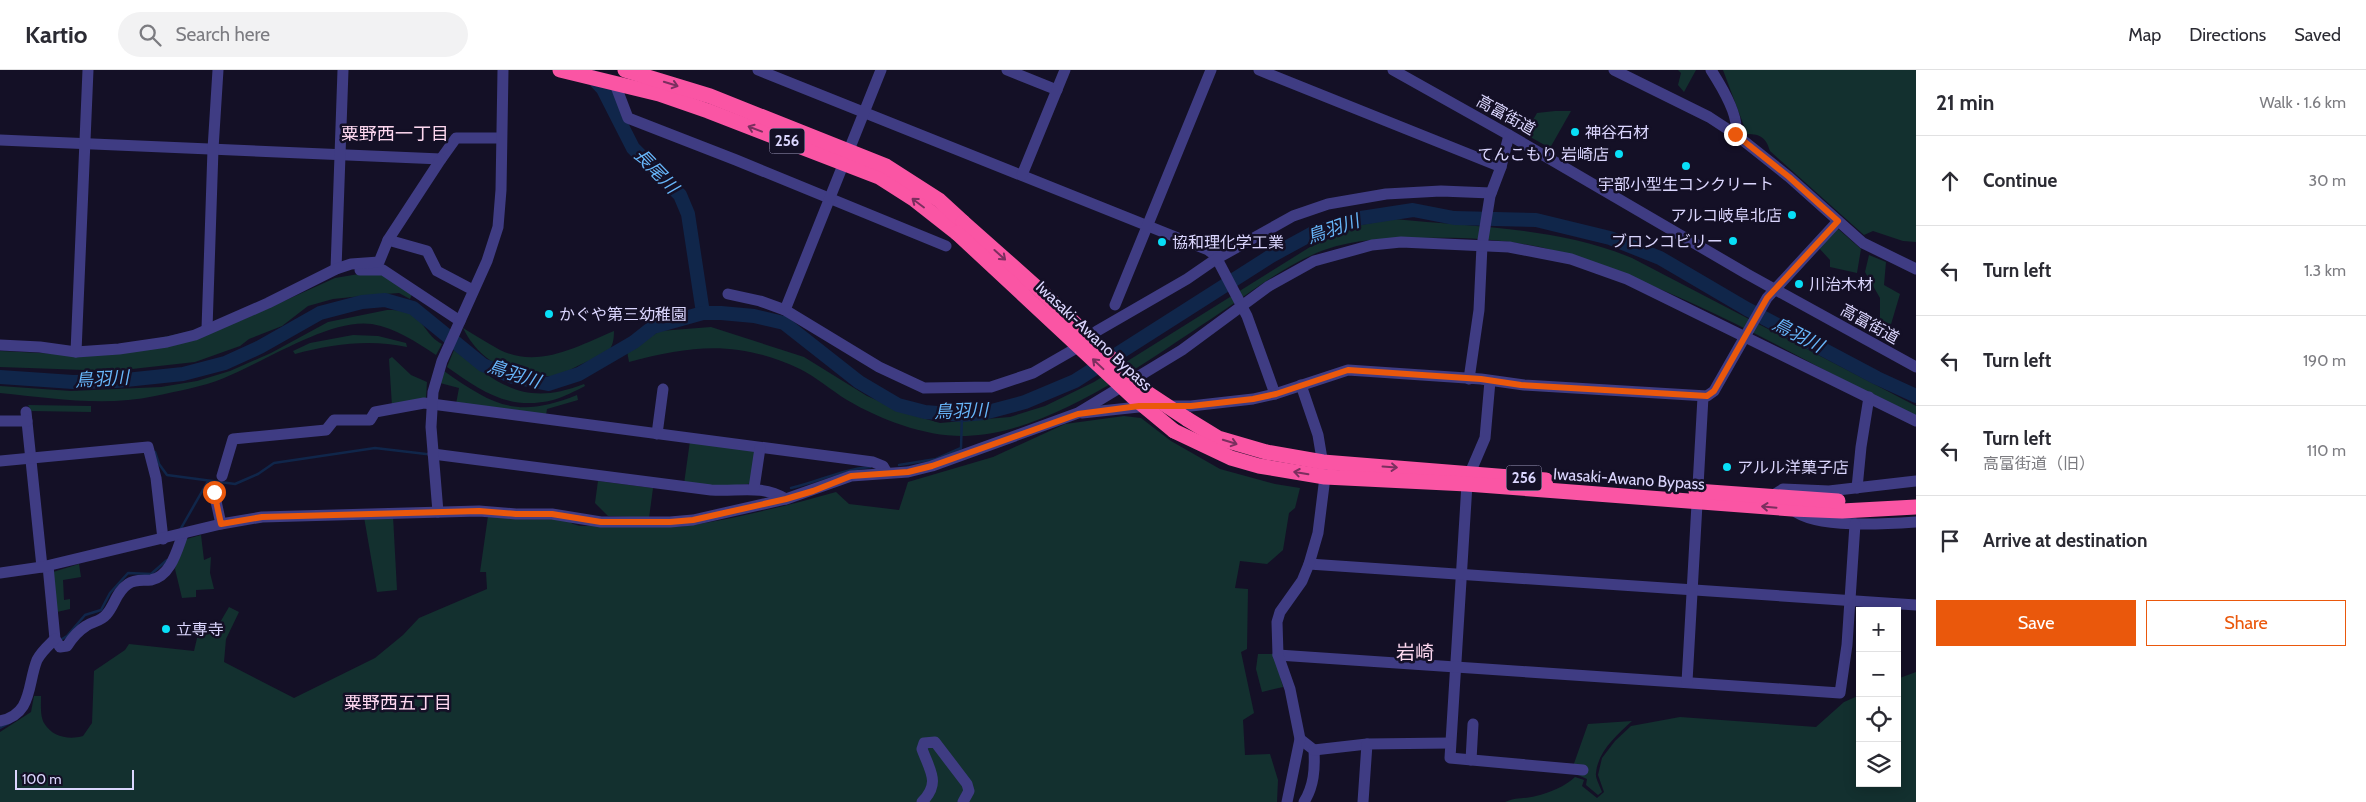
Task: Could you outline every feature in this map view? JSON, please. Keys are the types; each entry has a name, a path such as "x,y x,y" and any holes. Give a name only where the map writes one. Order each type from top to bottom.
{"highway":[{"name":"Iwasaki-Awano Bypass","path":"625,70 710,96 846,158 960,227 1044,294 1146,392 1187,419 1218,438 1324,470"},
{"name":"Iwasaki-Awano Bypass","path":"565,71 659,94 846,158"},
{"name":"Iwasaki-Awano Bypass","path":"960,227 1133,397 1174,430 1231,458 1260,466 1469,479 1698,497 1792,509 1869,505 1916,506"},
{"name":"Iwasaki-Awano Bypass","path":"1698,497 1772,496 1869,505 1916,498"}],"street":[{"path":"76,352 88,70"},
{"path":"207,329 213,149 218,70"},
{"path":"336,269 343,70"},
{"path":"438,512 432,454 431,403 442,361 473,290 488,261 498,227 502,190 503,70"},
{"path":"758,70 1208,250 1217,260 1243,305 1276,394"},
{"path":"784,310 881,70"},
{"path":"1007,70 1057,90"},
{"path":"1022,175 1065,70"},
{"path":"1115,305 1211,70"},
{"path":"1259,70 1501,167"},
{"name":"高富街道","path":"1393,70 1509,135 1770,294 1916,367"},
{"path":"1614,70 1709,117 1735,134 1789,177 1863,243 1916,269"},
{"path":"1711,70 1726,93 1736,124 1735,134"},
{"path":"609,82 628,118 946,246"},
{"path":"1469,378 1479,310 1482,244 1490,195 1501,167 1509,135"},
{"path":"0,345 40,347 76,352 145,346 186,337 207,329 336,269 351,264 379,262 388,240 456,138 502,138"},
{"path":"0,140 441,160"},
{"path":"728,294 760,301 784,310 878,367 924,388 991,387 1033,373 1059,358 1097,331 1293,216 1328,204 1386,194 1441,191 1490,195"},
{"path":"1078,414 1139,406 1191,406 1276,394 1348,370 1469,378 1521,385 1675,393 1703,397 1714,391 1770,294 1838,221"},
{"path":"388,240 427,251 437,271 473,290"},
{"path":"0,573 45,567 221,524 262,517 438,512 552,514 601,522 647,523 693,520 786,499 851,476 908,472 932,466 1078,414 1182,350 1243,305 1297,269 1330,255 1372,245 1402,242 1482,244 1571,258 1627,279 1746,334 1916,421"},
{"path":"296,288 307,289 354,270 383,270 459,323"},
{"path":"1490,381 1485,438 1469,479 1450,758 1583,770"},
{"path":"1287,802 1300,739 1290,689 1278,655 1276,633 1280,612 1302,581 1309,564 1318,533 1324,470 1318,435 1301,385"},
{"path":"657,434 663,389"},
{"path":"1857,488 1861,447 1870,396"},
{"path":"1687,682 1703,397"},
{"path":"222,476 233,439 326,430 334,420 370,420 375,412 431,403 872,462 883,466 887,473"},
{"path":"0,421 27,417 45,567 56,641 60,647 67,646 73,637 85,626 105,617 118,594 129,583 140,580 152,580 161,575 169,567 180,535"},
{"path":"0,461 148,447 156,478 162,539"},
{"path":"754,488 760,448"},
{"path":"432,454 711,490 754,488 775,492 786,499"},
{"path":"1772,496 1783,489 1828,491 1916,481"},
{"path":"214,492 221,524"},
{"path":"1792,509 1800,516 1855,524 1916,522"},
{"path":"1278,655 1687,682 1815,693 1840,693 1842,691 1847,645 1855,524"},
{"path":"1309,564 1916,605"},
{"path":"0,721 15,716 23,707 28,698 37,660 56,641"},
{"path":"1471,760 1474,724"},
{"path":"1300,739 1314,750 1367,744 1450,743"},
{"path":"922,802 931,793 933,781 922,749 924,743 929,741 935,742 966,784 969,791 963,802"},
{"path":"1363,802 1367,744"},
{"path":"1304,802 1312,784 1315,766 1314,750"}],"green space":[{"path":"1678,70 1696,70 1684,92 1678,85 1681,73"},
{"path":"1723,70 1916,70 1916,242 1903,241 1873,231 1864,235 1770,151 1767,143 1762,138 1747,134"},
{"path":"1571,111 1550,148 1525,134 1537,113"},
{"path":"1394,219 1545,234 1604,248 1632,258 1916,406 1916,419 1718,315 1636,279 1540,247 1496,240 1466,238 1372,240 1336,246 1309,256 1266,281 1126,375 1062,410 1029,423 997,432 951,436 904,426 874,414 847,400 800,369 756,353 715,348 695,349 629,362 627,351 660,331 711,327 804,357 867,396 912,415 940,423 1010,417 1045,406 1094,382 1310,247 1361,225"},
{"path":"1837,228 1861,249 1857,273 1830,267 1830,260 1819,248"},
{"path":"1869,255 1886,262 1884,285 1900,294 1886,341 1880,339 1880,298 1865,272"},
{"path":"371,272 389,276 412,294 410,299 399,293 333,299 308,306 282,326 249,339 240,346 195,362 114,371 0,367 0,351 81,355 242,320 335,278"},
{"path":"387,310 407,312 417,319 432,337 442,344 436,355 406,336 389,329 372,324 355,324 317,334 216,381 155,396 116,401 97,401 0,393 0,386 71,391 161,387 197,381 230,371 271,353 328,322"},
{"path":"463,328 500,350 529,357 544,356 572,349 614,331 610,350 602,356 559,375 550,376 521,372 491,361 476,348"},
{"path":"353,335 378,336 406,343 407,347 365,343 337,345 295,354 293,351 310,343"},
{"path":"454,350 485,373 514,389 529,393 545,393 563,391 584,384 585,386 553,400 537,403 509,401 484,391 447,367"},
{"path":"392,357 411,375 427,382 426,398 392,406 389,359"},
{"path":"444,371 477,393 507,405 522,407 538,406 577,395 578,400 547,409 546,415 456,404 459,388 440,383"},
{"path":"28,405 91,406 91,412 31,411"},
{"path":"1124,416 1141,418 1171,441 1220,469 1275,484 1300,488 1295,508 1289,513 1283,550 1267,564 1240,561 1235,588 1248,589 1247,649 1241,652 1254,713 1243,720 1245,755 1270,754 1278,780 1277,802 0,802 0,732 31,712 34,696 41,696 41,710 47,728 61,736 72,738 83,736 92,723 94,671 125,650 129,644 194,651 198,634 215,631 229,607 239,612 226,639 224,662 294,698 375,658 403,635 419,618 487,589 486,572 480,572 488,516 565,519 583,526 613,522 677,527 742,516 836,492 849,504 899,510 908,482 993,457 1065,424"},
{"path":"690,441 760,451 756,483 720,487 684,484"},
{"path":"598,481 653,488 649,518 608,516 595,503"},
{"path":"393,516 397,590 377,592 364,517"},
{"path":"201,535 204,560 211,557 210,573 214,589 196,590 196,597 182,598 175,569 183,540"},
{"path":"79,564 81,577 63,580 64,600 70,599 70,609 57,612 53,572"},
{"path":"1258,654 1274,654 1283,687 1262,692 1256,669"},
{"path":"1916,672 1916,802 1505,802 1546,793 1562,786 1575,777 1584,780 1582,786 1597,798 1604,792 1598,775 1602,758 1615,741 1631,726 1680,717 1816,727 1844,702 1856,697 1856,787 1901,787 1901,678"},
{"path":"1632,721 1609,744 1600,758 1596,775 1602,792 1598,795 1586,785 1587,779 1571,772 1588,724"}],"waterway":[{"name":"長尾川","path":"589,74 603,89 633,148 680,195 688,214 703,313"},
{"name":"鳥羽川","path":"0,377 73,382 116,381 183,374 225,363 260,347 320,313 362,302 385,300 413,308 483,365 513,377 548,384 579,374 634,342 653,327 703,313 754,316 784,323 859,382 898,405 925,412 962,415 984,413 1025,402 1075,381 1271,256 1315,232 1361,218 1413,210 1454,218 1536,220 1610,238 1660,258 1747,309 1877,378 1916,396"},
{"path":"899,465 936,459 961,448 962,415"},
{"path":"155,452 159,464 167,475 235,484 258,474 274,463 375,448 426,454"},
{"path":"791,488 850,470 870,467"},
{"path":"180,530 208,481"},
{"path":"59,641 67,636 85,615 101,610 110,593 128,573 151,574 167,560"},
{"path":"0,728 11,722"}],"place":[{"name":"神谷石材","path":"1575,132"},
{"name":"てんこもり 岩崎店","path":"1619,154"},
{"name":"宇部小型生コンクリート","path":"1686,166"},
{"name":"アルコ岐阜北店","path":"1792,215"},
{"name":"ブロンコビリー","path":"1733,241"},
{"name":"協和理化学工業","path":"1162,242"},
{"name":"川治木材","path":"1799,284"},
{"name":"かぐや第三幼稚園","path":"549,314"},
{"name":"アルル洋菓子店","path":"1727,467"},
{"name":"立専寺","path":"166,629"}],"district":[{"name":"粟野西一丁目","path":"395,134"},
{"name":"岩崎","path":"1415,652"},
{"name":"粟野西五丁目","path":"398,703"}],"route":[{"path":"214,492 221,524 262,517 479,511 552,514 601,522 670,522 693,520 786,499 851,476 908,472 932,466 1078,414 1139,406 1191,406 1253,399 1276,394 1348,370 1481,379 1521,385 1675,393 1703,397 1714,391 1767,298 1838,221 1789,177 1735,134"}]}
